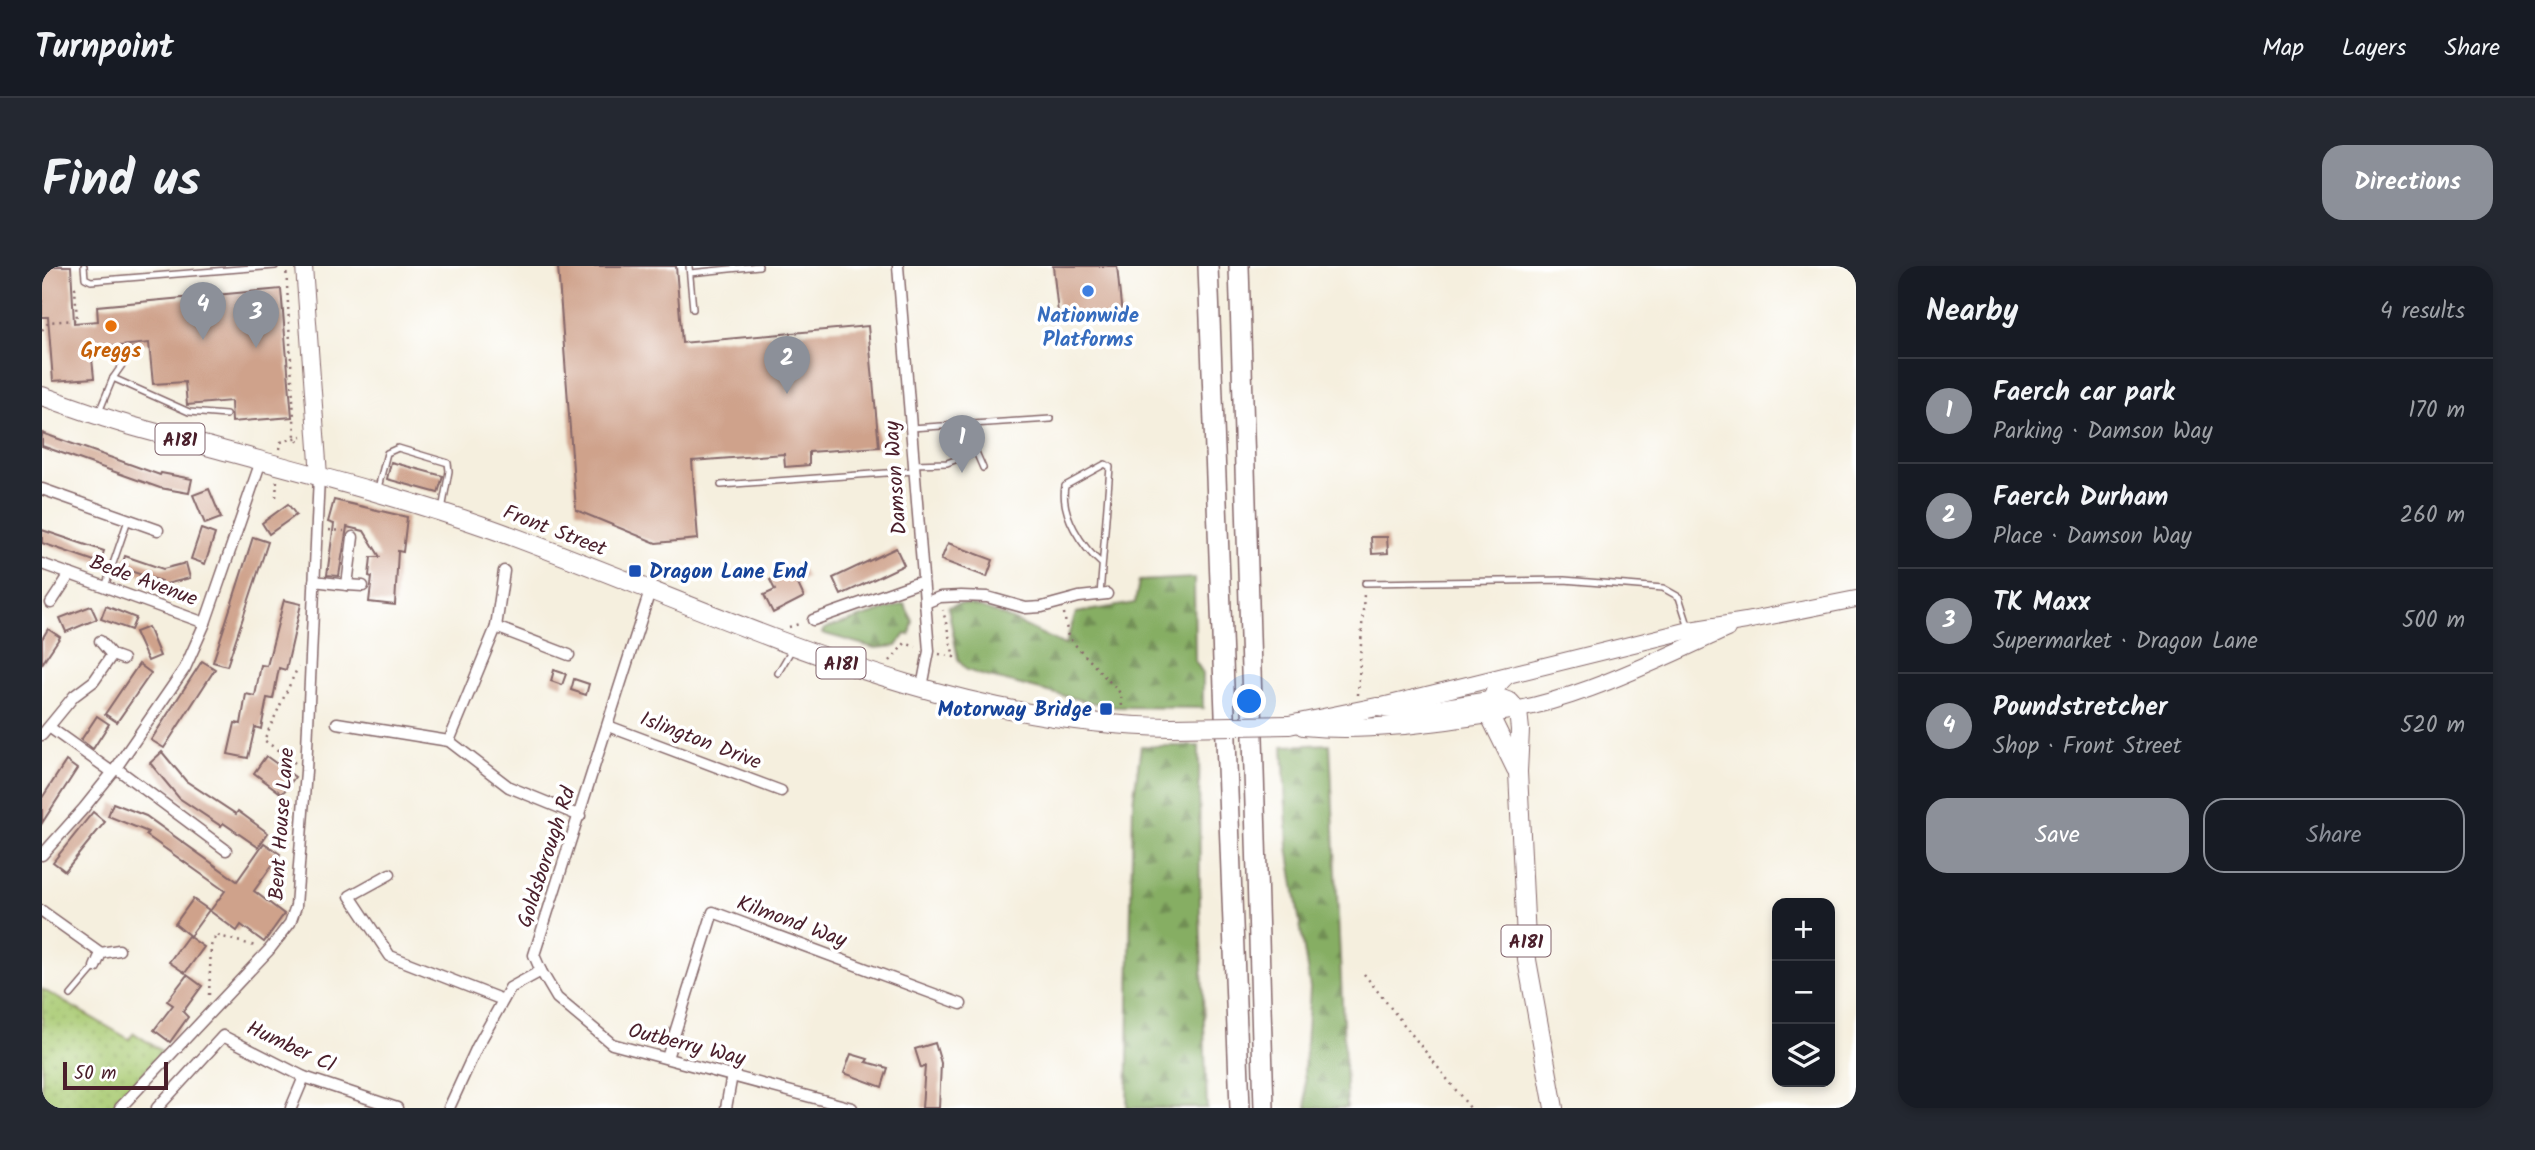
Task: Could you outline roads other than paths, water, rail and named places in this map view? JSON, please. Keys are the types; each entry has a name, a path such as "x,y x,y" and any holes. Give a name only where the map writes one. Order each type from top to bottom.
{"highway":[{"path":"1208,266 1240,1108"},
{"path":"1238,266 1264,1108"}],"main road":[{"path":"304,266 319,476"},
{"name":"Front Street","path":"42,396 98,415 441,513 492,530 793,646 922,687 1070,720 1123,726 1289,725"},
{"path":"1377,707 1691,637 1746,621 1856,599"},
{"path":"1518,711 1604,683 1691,637"},
{"path":"1489,707 1494,688 1507,676"},
{"name":"A181","path":"1289,725 1339,730 1416,725 1489,707 1502,699 1510,702 1518,711 1518,772 1527,960 1554,1108"},
{"name":"A181","path":"1289,725 1377,707 1420,712 1489,707"},
{"name":"A181","path":"1489,707 1518,772"}],"street":[{"name":"Damson Way","path":"898,266 929,651 922,687"},
{"path":"42,855 114,770 185,668 205,623 261,461"},
{"name":"Bent House Lane","path":"120,1108 209,1017 269,950 290,923 296,906 306,771 319,476"},
{"path":"42,489 158,530"},
{"path":"347,585 353,537"},
{"name":"Bede Avenue","path":"42,564 205,623"},
{"path":"449,741 496,627 504,571"},
{"name":"Bede Avenue","path":"51,603 70,574"},
{"path":"314,581 363,586"},
{"path":"813,620 923,582"},
{"name":"Goldsborough Rd","path":"541,971 534,955 650,591"},
{"path":"925,603 940,597 987,597 1026,608 1079,597 1104,595"},
{"path":"496,627 569,655"},
{"path":"100,641 117,657 94,681 74,696 45,731 114,770 226,850"},
{"path":"337,723 449,741 509,787 580,816"},
{"name":"Islington Drive","path":"608,726 781,791"},
{"path":"390,874 350,896 390,956 503,1000"},
{"path":"42,911 101,953 119,950"},
{"name":"Kilmond Way","path":"667,1058 713,912 961,1004"},
{"path":"95,967 101,953"},
{"path":"449,1108 477,1047 510,988 541,971"},
{"name":"Outberry Way","path":"541,971 557,998 612,1044 852,1108"},
{"name":"Humber Cl","path":"157,1108 223,1036 303,1077 397,1108"},
{"path":"726,1108 732,1075"},
{"path":"291,1108 303,1077"}],"lane":[{"path":"84,266 85,278 91,281 275,266"},
{"path":"693,309 690,270 759,266"},
{"path":"98,415 113,378 132,351"},
{"path":"113,378 189,412 226,415"},
{"path":"911,428 1051,419"},
{"path":"376,493 387,453 398,449 448,463 441,513"},
{"path":"721,485 914,468 947,463 976,452 983,468"},
{"path":"1102,565 1089,553 1074,528 1063,497 1065,486 1105,464 1110,467 1102,565 1104,595"},
{"path":"105,587 128,520"},
{"path":"1365,583 1563,580 1663,588 1679,597 1691,637"},
{"path":"778,674 793,646"},
{"path":"71,995 95,967"}],"place":[{"name":"Nationwide Platforms","path":"1088,291"},
{"name":"Greggs","path":"111,326"},
{"name":"Poundstretcher","path":"203,340"},
{"name":"TK Maxx","path":"256,348"},
{"name":"Faerch Durham","path":"787,394"},
{"name":"Faerch car park","path":"962,473"},
{"name":"Dragon Lane End","path":"635,571"},
{"name":"Motorway Bridge","path":"1106,709"}]}
